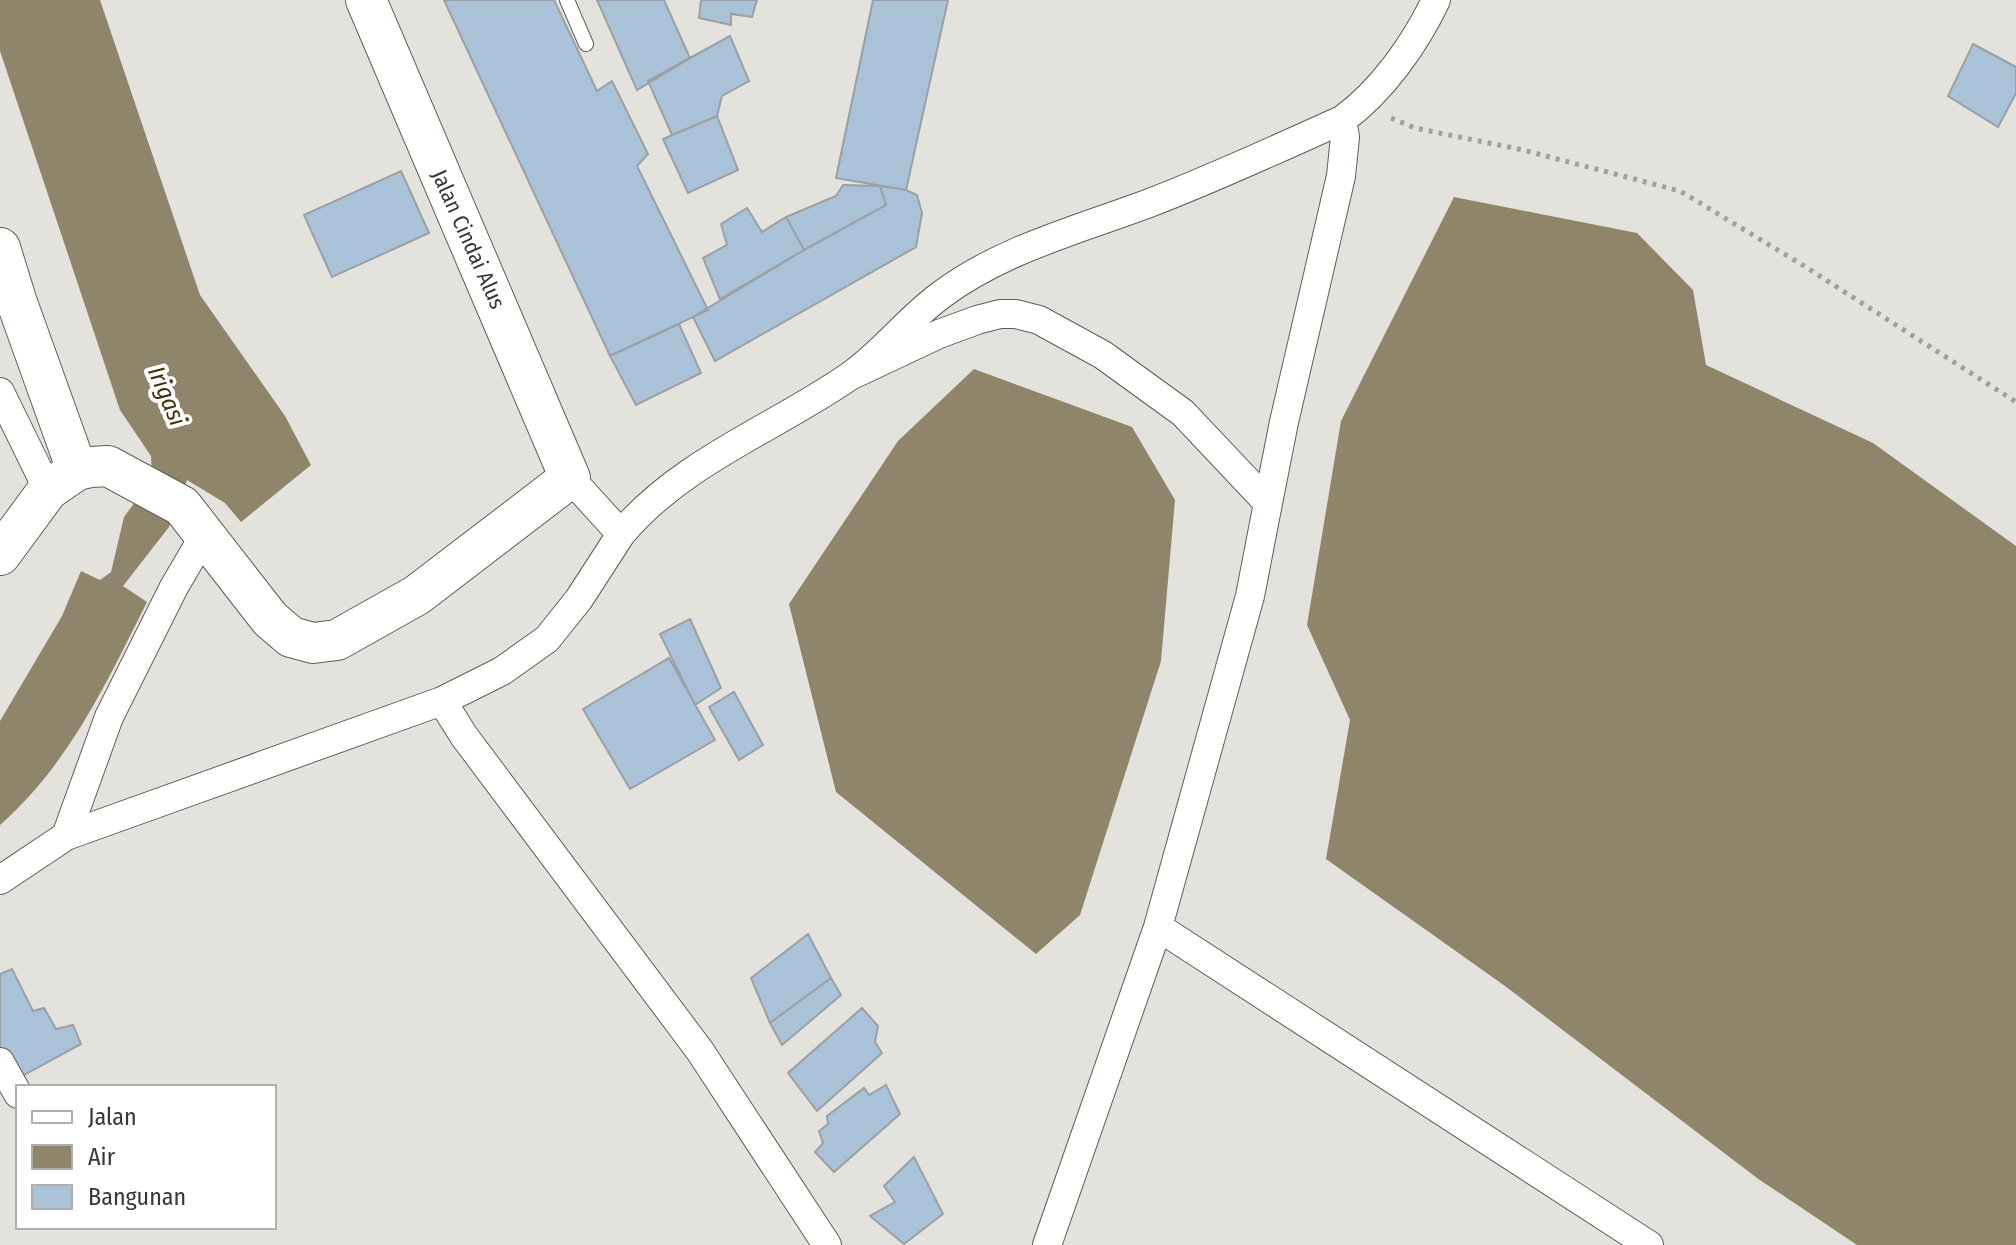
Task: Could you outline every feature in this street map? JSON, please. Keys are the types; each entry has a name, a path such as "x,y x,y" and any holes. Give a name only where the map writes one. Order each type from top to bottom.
{"street":[{"name":"Jalan Cindai Alus","path":"366,0 570,478"},
{"path":"1047,1245 1158,927 1250,596 1284,422 1341,176 1345,137 1352,113 1420,33 1436,0"},
{"path":"852,375 941,294 1007,256 1196,185 1352,113"},
{"path":"0,248 78,475"},
{"path":"0,880 66,836 442,701 502,671 547,639 579,599 621,534 641,510 660,494 852,375 939,334 977,320 1000,314 1016,314 1039,320 1103,355 1183,413 1268,503"},
{"path":"0,392 78,475 194,520 270,619 291,637 313,643 337,640 417,595 570,478 621,534"},
{"path":"0,555 78,475"},
{"path":"66,836 109,717 174,587 194,520"},
{"path":"442,701 464,736 700,1051 827,1245"},
{"path":"1158,927 1649,1245"},
{"path":"0,1062 16,1090"}],"lane":[{"path":"567,0 586,44"}],"path":[{"path":"1352,113 1523,150 1680,191 1814,272 2016,402"}],"water":[{"name":"Irigasi","path":"0,0 100,0 200,295 285,416 311,465 241,522 225,503 187,480 169,527 123,586 147,602 101,693 46,776 0,825 0,721 62,616 81,571 100,580 111,572 124,517 152,479 151,456 120,410 0,51"},
{"path":"1454,197 1637,233 1693,290 1706,365 1873,443 2016,546 2016,1245 1857,1245 1757,1178 1505,986 1326,859 1350,720 1307,625 1341,421"},
{"path":"974,369 1132,427 1175,500 1161,661 1080,915 1036,954 836,792 789,604 898,441"}],"building":[{"path":"444,0 554,0 597,91 612,81 648,154 637,166 708,310 610,356"},
{"path":"597,0 664,0 690,58 637,90"},
{"path":"701,0 757,0 752,17 731,14 731,25 699,18"},
{"path":"873,0 948,0 906,190 836,178"},
{"path":"730,36 749,81 722,96 717,116 672,135 648,81"},
{"path":"1973,44 2016,67 2016,93 1998,127 1948,96"},
{"path":"717,116 738,170 688,193 663,139"},
{"path":"401,171 429,233 332,277 304,215"},
{"path":"843,185 880,186 886,205 804,250 786,217 836,196"},
{"path":"880,186 917,195 922,213 916,247 715,361 693,317 886,205"},
{"path":"747,208 762,232 786,217 804,250 720,299 703,258 727,245 721,224"},
{"path":"679,324 701,373 636,405 610,356"},
{"path":"690,619 721,688 695,705 660,634"},
{"path":"669,658 715,740 630,789 583,709"},
{"path":"734,692 763,745 739,760 709,707"},
{"path":"808,934 831,978 770,1023 751,978"},
{"path":"12,969 33,1011 44,1008 56,1029 73,1025 81,1044 15,1080 0,1050 0,974"},
{"path":"831,978 841,995 782,1045 770,1023"},
{"path":"862,1008 878,1026 875,1042 882,1053 817,1111 788,1073"},
{"path":"886,1085 900,1114 834,1172 815,1152 823,1143 819,1131 828,1124 827,1116 864,1088 869,1095"},
{"path":"914,1157 943,1214 904,1244 870,1216 895,1202 884,1186"}]}
